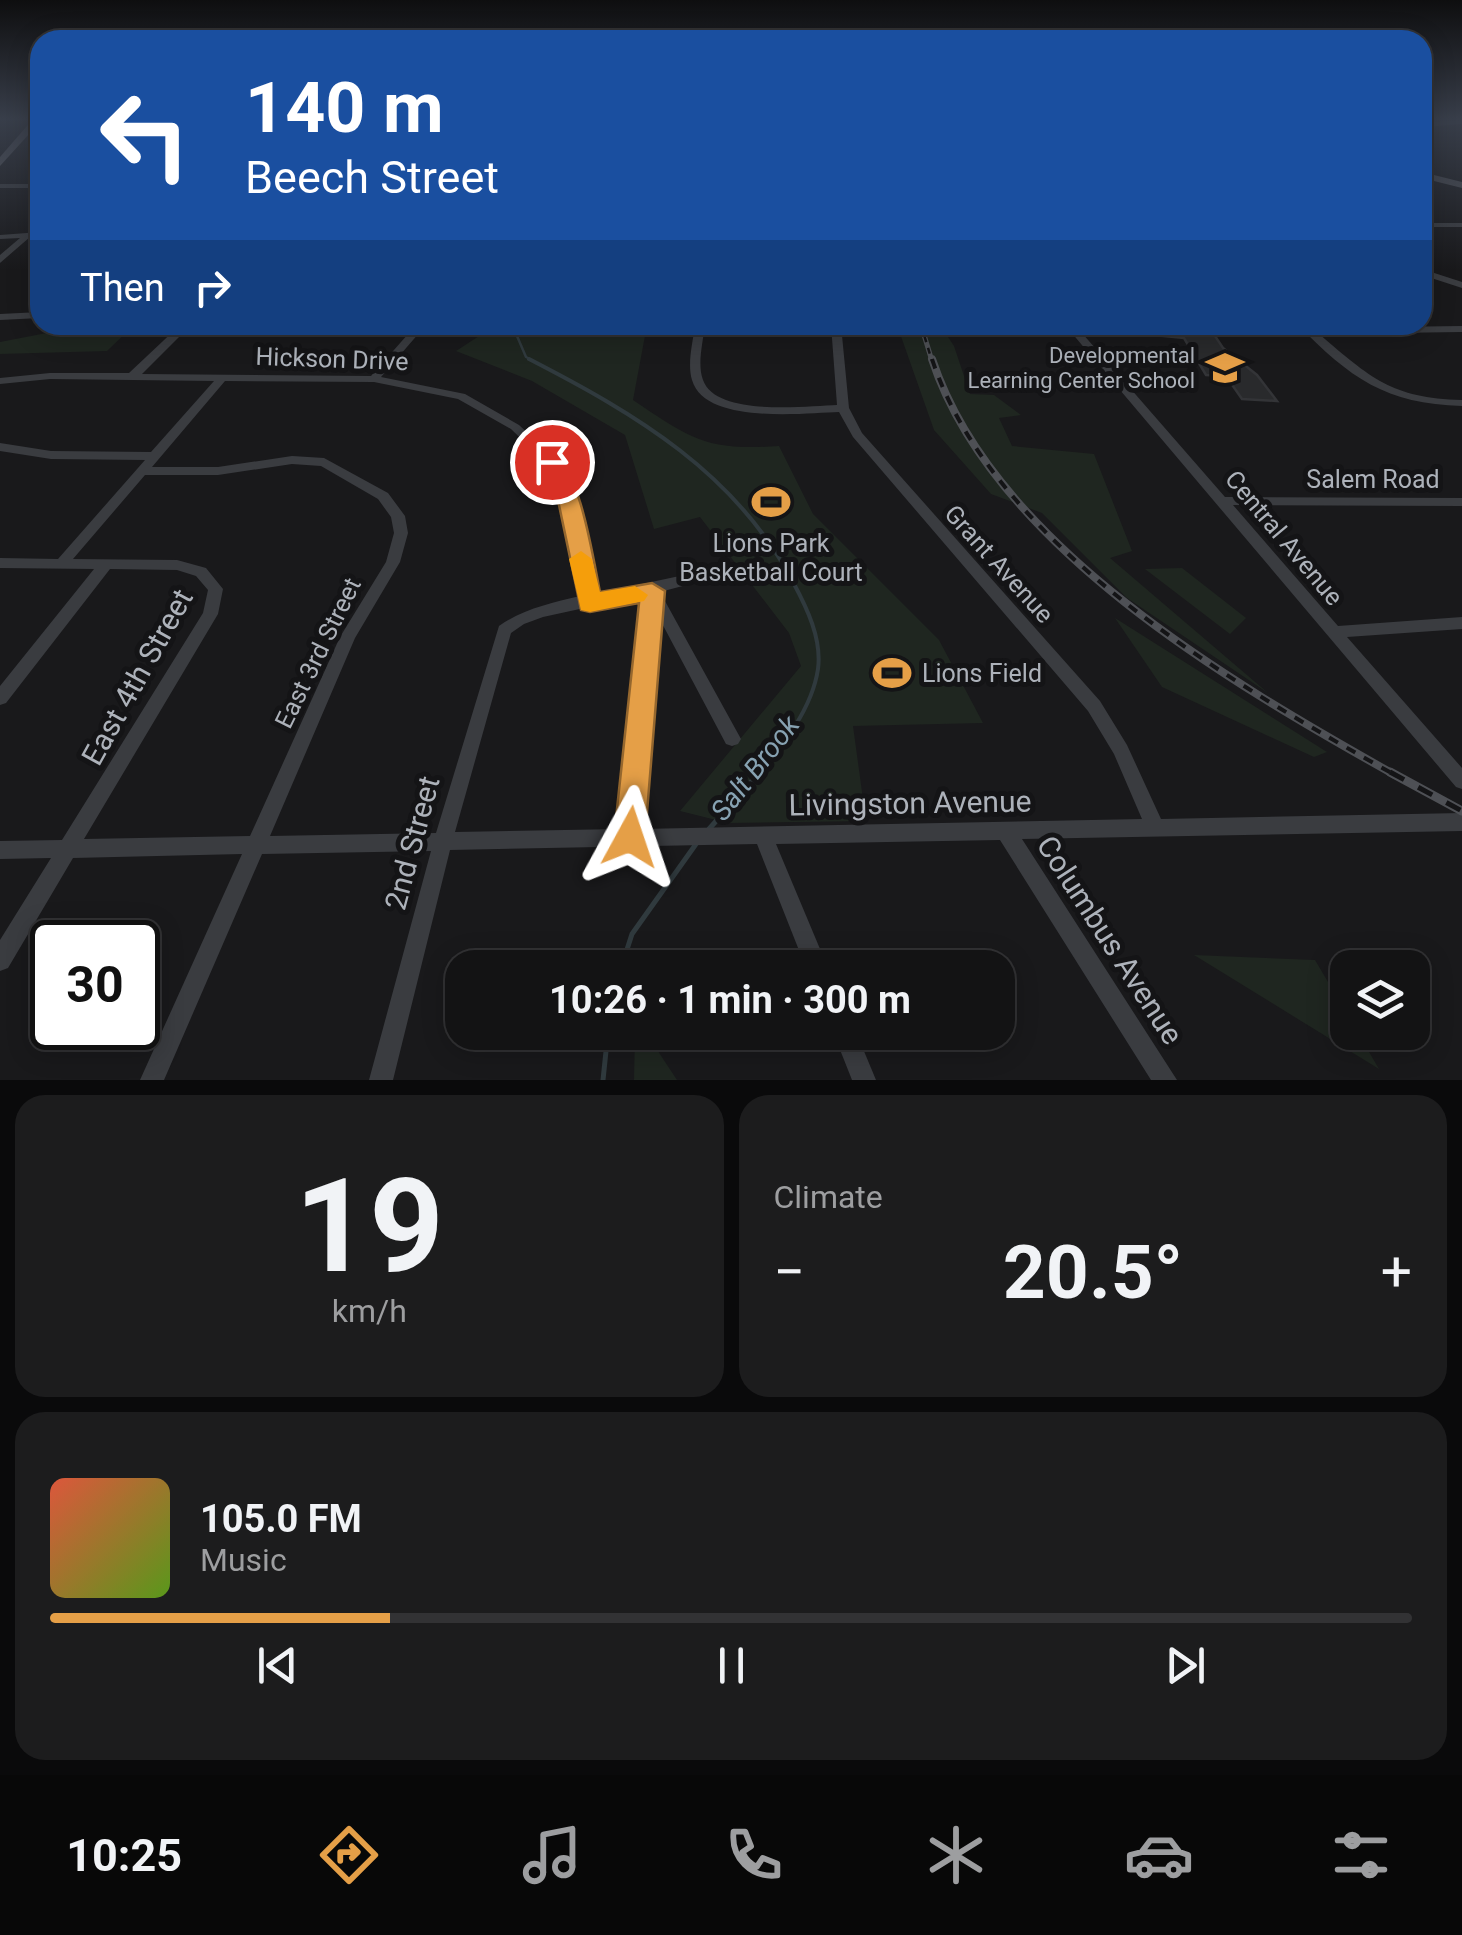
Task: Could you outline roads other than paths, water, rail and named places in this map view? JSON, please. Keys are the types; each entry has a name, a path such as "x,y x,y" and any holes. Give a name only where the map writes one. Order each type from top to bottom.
{"main road":[{"path":"1432,177 1462,184"}],"street":[{"path":"0,186 30,186"},
{"path":"1432,225 1462,225"},
{"path":"0,237 28,235"},
{"path":"0,260 28,235"},
{"path":"1432,275 1462,285"},
{"path":"0,317 30,316"},
{"path":"1432,329 1462,329"},
{"path":"132,377 176,335"},
{"path":"374,378 412,335"},
{"path":"699,335 697,378 702,390 714,400 758,409 844,408"},
{"name":"Grant Avenue","path":"837,335 844,408 866,448 1094,706 1121,750 1154,827"},
{"name":"Central Avenue","path":"1079,335 1462,782"},
{"path":"1315,335 1383,390 1417,403 1462,402"},
{"path":"62,563 222,378"},
{"name":"Hickson Drive","path":"0,381 374,378 460,396 541,447 566,491 590,603"},
{"path":"0,448 51,454 154,456"},
{"name":"East 3rd Street","path":"142,471 218,472 308,460 336,467 373,488 398,516 397,552 348,637 152,1080"},
{"name":"Salem Road","path":"1223,500 1462,502"},
{"path":"0,562 106,564"},
{"path":"0,698 106,564"},
{"name":"East 4th Street","path":"70,848 216,600 213,582 201,572 158,564 106,564"},
{"path":"590,603 689,579"},
{"path":"652,591 732,739"},
{"path":"630,837 652,591"},
{"name":"2nd Street","path":"381,1080 500,638 510,624 530,613 590,603"},
{"path":"1334,632 1462,623"},
{"name":"Livingston Avenue","path":"0,850 1462,822"},
{"name":"Columbus Avenue","path":"1006,832 1165,1080"},
{"path":"763,836 810,950"},
{"path":"0,960 70,848"},
{"path":"852,1050 864,1080"}],"waterway":[{"name":"Salt Brook","path":"517,335 526,357 534,361"},
{"path":"529,359 607,402 680,450 743,509 770,543 793,582 816,635 818,669 803,712 758,775"},
{"name":"Salt Brook","path":"709,829 760,772"},
{"name":"Salt Brook","path":"627,950 632,934 696,844"},
{"name":"Salt Brook","path":"603,1080 606,1050"}],"railway":[{"path":"924,335 932,361"},
{"path":"932,359 963,427 1007,490 1062,548 1125,602 1193,652 1395,775"},
{"path":"1390,772 1462,811"}],"place":[{"name":"Developmental Learning Center School","path":"1225,368"},
{"name":"Lions Park Basketball Court","path":"771,502"},
{"name":"Lions Field","path":"892,673"}]}
